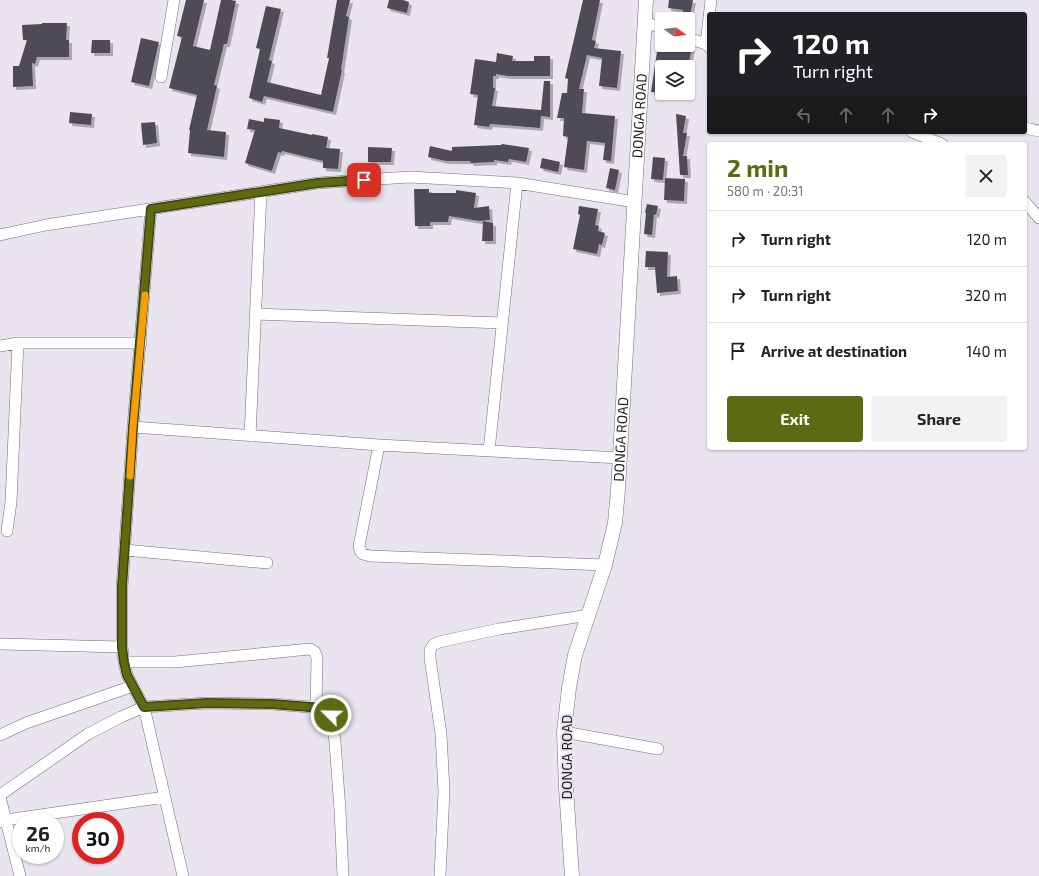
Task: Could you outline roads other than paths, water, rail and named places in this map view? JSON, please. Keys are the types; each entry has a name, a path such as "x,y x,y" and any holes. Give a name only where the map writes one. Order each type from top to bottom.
{"street":[{"path":"161,77 174,0"},
{"name":"DONGA ROAD","path":"572,875 564,732 569,688 576,655 604,565 615,523 646,0"},
{"path":"710,12 711,0"},
{"path":"644,22 655,26"},
{"path":"695,41 707,46"},
{"path":"1027,128 1039,131"},
{"path":"917,134 937,142"},
{"path":"0,235 46,225 318,183 410,177 517,184 635,202"},
{"path":"489,451 517,184"},
{"path":"250,436 261,192"},
{"path":"1027,204 1039,218"},
{"path":"151,209 133,427 122,587 122,647 127,675 144,707 183,876"},
{"path":"255,314 502,323"},
{"path":"0,346 18,343 141,343"},
{"path":"7,531 11,502 18,343"},
{"path":"133,427 379,445 620,458"},
{"path":"379,445 359,546 362,554 370,556 604,565"},
{"path":"125,550 267,563"},
{"path":"440,876 444,790 441,734 430,658 430,650 432,645 439,642 499,629 589,615"},
{"path":"0,644 122,647"},
{"path":"124,662 175,662 310,649 315,652 317,658 316,708"},
{"path":"0,735 26,723 133,686"},
{"path":"20,876 3,821 0,796 88,734 121,717 144,707 207,703 272,704 328,709 331,715 335,742 343,876"},
{"path":"564,732 658,749"},
{"path":"3,821 165,797"}]}
